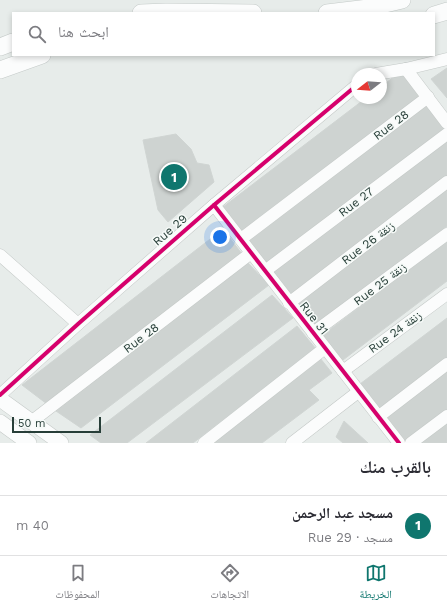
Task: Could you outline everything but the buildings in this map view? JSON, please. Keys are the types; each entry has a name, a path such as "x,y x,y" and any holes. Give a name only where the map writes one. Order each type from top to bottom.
{"main road":[{"path":"335,12 368,8 402,0"},
{"path":"435,15 447,11"},
{"path":"0,47 12,42"},
{"path":"0,70 39,56"}],"street":[{"path":"387,72 406,69 447,58"},
{"path":"406,69 447,123"},
{"name":"Rue 29","path":"0,395 78,324 214,205 351,90"},
{"name":"Rue 28","path":"241,239 428,97"},
{"name":"Rue 27","path":"265,271 447,134"},
{"name":"Rue 26 زنقة","path":"289,302 447,182"},
{"name":"Rue 31","path":"214,205 399,443"},
{"name":"Rue 25 زنقة","path":"313,333 447,234"},
{"name":"Rue 28","path":"31,422 251,253"},
{"path":"0,255 78,324"},
{"name":"Rue 24 زنقة","path":"343,371 447,294"},
{"path":"204,443 325,348"},
{"path":"378,417 447,364"},
{"path":"292,443 358,392"},
{"path":"0,399 61,443"},
{"path":"412,443 447,416"},
{"path":"0,422 30,443"}],"cycle path":[{"path":"0,395 78,324 214,205 351,90"},
{"path":"214,205 399,443"}],"place":[{"name":"مسجد عبد الرحمن","path":"174,177"}]}
